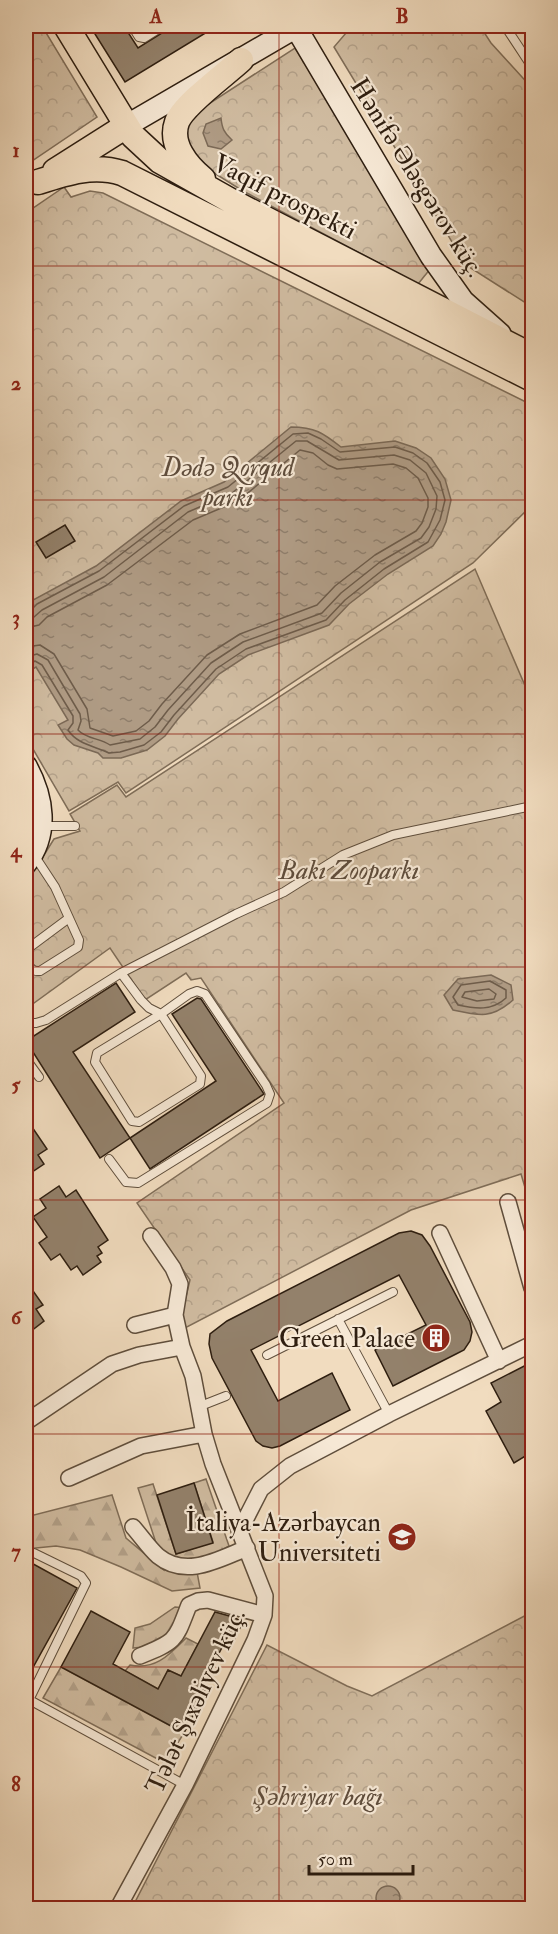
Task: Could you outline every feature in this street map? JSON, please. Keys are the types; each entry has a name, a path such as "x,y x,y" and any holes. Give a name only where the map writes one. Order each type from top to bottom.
{"main road":[{"name":"Vaqif prospekti","path":"66,26 126,126 160,161 231,201 522,350"},
{"path":"231,201 184,160 176,130 177,121 183,113 241,60"},
{"path":"32,186 126,126"},
{"name":"Vaqif prospekti","path":"32,186 73,171 91,169 122,173 532,379"}],"street":[{"path":"126,126 296,26"},
{"name":"Hənifə Ələsgərov küç.","path":"296,26 444,276 463,301 522,350"},
{"path":"26,766 41,802 40,826 29,859"},
{"path":"508,1202 532,1288"},
{"path":"440,1233 499,1361"},
{"name":"Tələt Şıxəliyev küç.","path":"118,1908 185,1785 255,1640 264,1615 265,1596 213,1464 204,1434 193,1376 182,1347 175,1315 180,1284 173,1268 151,1236"},
{"path":"135,1326 175,1315"},
{"path":"240,1530 261,1489 290,1466 389,1414 532,1344"},
{"path":"26,1422 112,1364 139,1355 182,1347"},
{"path":"69,1478 141,1446 204,1434"},
{"path":"134,1527 158,1556 177,1567 201,1566 247,1548"},
{"path":"140,1656 173,1641 189,1605 198,1601 208,1600 264,1615"}],"lane":[{"path":"132,26 139,37 144,38 163,26"},
{"path":"505,26 532,67"},
{"path":"26,1023 46,1020 121,973 284,892 343,855 393,836 532,807"},
{"path":"40,826 75,826"},
{"path":"26,958 30,968 40,971 78,947 79,940 55,887 29,859"},
{"path":"26,950 27,946 69,918"},
{"path":"109,1159 126,1182 138,1183 267,1103 270,1094 206,994 197,991 189,994 161,1014 97,1053 95,1062 132,1121 139,1122 200,1084 201,1076 161,1014 149,1008 141,1000 121,973"},
{"path":"26,1059 39,1077"},
{"path":"267,1355 393,1292"},
{"path":"338,1320 389,1414"},
{"path":"198,1407 226,1396"},
{"path":"26,1554 34,1553 81,1576 86,1583 27,1699 185,1785"}],"green space":[{"path":"26,26 42,26 97,117 26,165"},
{"path":"352,26 480,26 491,43 532,88 532,307 466,265 334,47"},
{"path":"295,48 431,268 418,284 243,191 190,158 182,131 190,116"},
{"name":"Dədə Qorqud parkı","path":"64,187 71,197 90,191 103,193 532,405 532,505 473,563 126,793 118,782 69,811 26,737 26,213"},
{"name":"Bakı Zooparkı","path":"475,569 532,702 532,1211 521,1174 411,1210 185,1328 181,1318 190,1280 137,1203 284,1103 201,978 191,980 186,973 145,1000 110,948 34,1003 26,1003 26,884 54,839 80,831 70,814 117,785 126,797"},
{"path":"206,1479 229,1546 213,1556 195,1561 200,1588 172,1591 80,1550 56,1546 26,1549 26,1517 112,1495 126,1538 164,1570 166,1555 157,1546 138,1488 153,1484 176,1554 213,1542 194,1483"},
{"path":"175,1607 184,1608 166,1638 154,1645 133,1648 135,1628 150,1624"},
{"name":"Şəhriyar bağı","path":"532,1612 532,1908 132,1908 267,1645 347,1686 372,1696"},
{"path":"186,1638 198,1644 181,1676 168,1670 158,1689 125,1671 130,1665 147,1665 161,1660"},
{"path":"61,1667 184,1733 165,1763 43,1698"}],"water":[{"path":"221,118 224,130 232,140 221,149 208,146 203,133 206,124"},
{"path":"291,427 318,432 341,447 395,441 416,448 431,458 445,479 451,500 446,522 433,546 388,574 349,604 329,625 248,655 219,674 165,736 147,750 121,758 103,758 98,753 74,745 58,725 68,720 36,667 26,673 26,608 33,600 96,566 181,501 224,482"},
{"path":"491,975 511,985 513,1000 492,1013 471,1014 453,1010 444,995 458,979"},
{"path":"388,1886 397,1889 400,1898 397,1907 388,1910 379,1907 376,1898 379,1889"}],"building":[{"path":"90,26 124,26 138,48 173,26 217,26 125,82"},
{"path":"65,525 75,541 46,558 36,542"},
{"path":"116,983 135,1012 73,1052 130,1138 100,1158 26,1041"},
{"path":"197,998 201,999 264,1094 150,1169 130,1138 216,1081 172,1014"},
{"path":"32,1127 47,1149 38,1155 44,1164 26,1176 26,1132"},
{"path":"59,1186 66,1197 76,1190 108,1240 98,1247 102,1253 97,1256 101,1262 83,1275 77,1266 71,1270 60,1254 51,1260 39,1243 47,1237 33,1217 46,1208 40,1199"},
{"name":"Green Palace","path":"411,1231 422,1235 430,1246 470,1322 472,1332 470,1341 464,1350 393,1386 375,1350 426,1325 399,1275 251,1350 278,1401 332,1373 350,1410 280,1446 272,1448 263,1446 256,1441 212,1358 209,1344 210,1334 227,1321 399,1233"},
{"path":"26,1281 43,1305 36,1309 44,1321 26,1335"},
{"path":"532,1362 532,1452 514,1463 486,1411 501,1402 491,1383"},
{"path":"194,1483 213,1543 176,1554 157,1495"},
{"path":"26,1560 77,1588 26,1680"},
{"path":"91,1611 130,1632 113,1664 158,1689 168,1670 181,1676 215,1612 243,1622 234,1640 228,1636 201,1688 206,1691 184,1733 61,1667"}],"place":[{"name":"Green Palace","path":"436,1338"},
{"name":"İtaliya-Azərbaycan Universiteti","path":"402,1537"}]}
